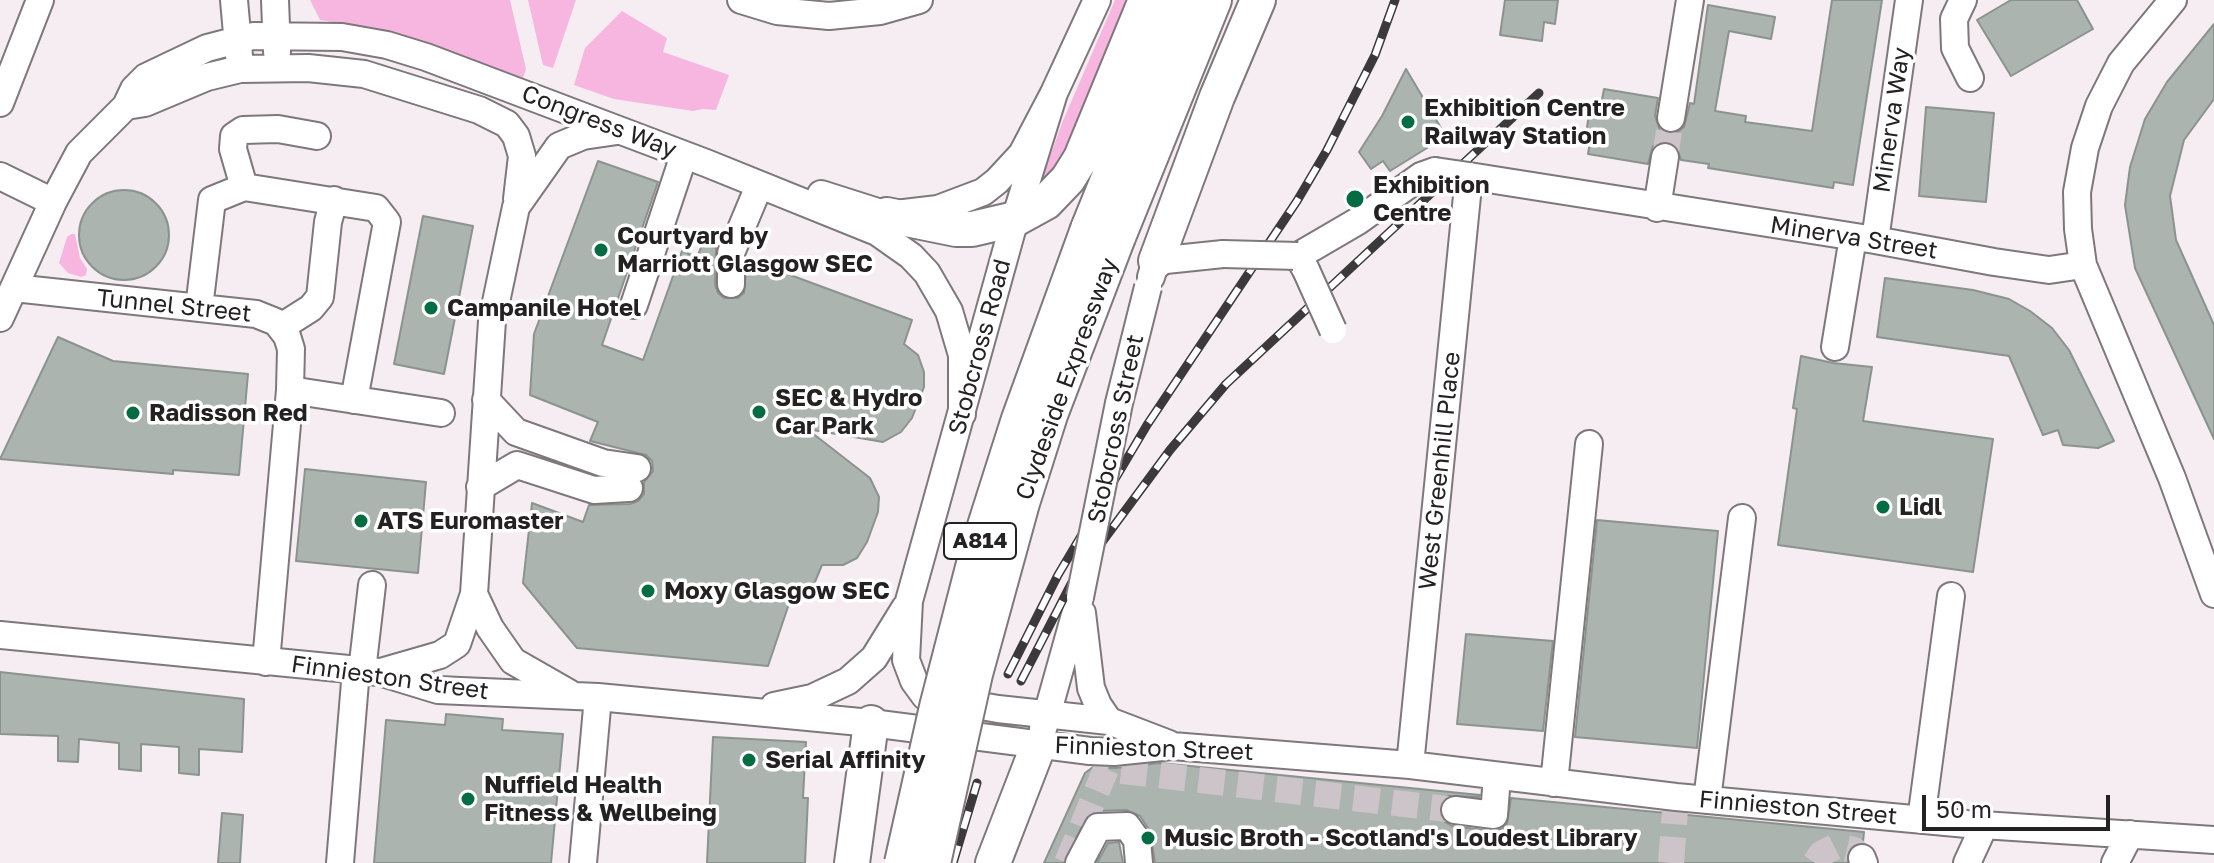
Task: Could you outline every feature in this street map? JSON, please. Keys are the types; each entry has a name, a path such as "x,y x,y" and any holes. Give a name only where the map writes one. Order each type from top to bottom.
{"main road":[{"path":"887,215 956,229 990,227 1015,219 1046,202 1068,179 1081,158 1146,0"},
{"name":"Clydeside Expressway","path":"933,863 975,674 1022,503 1103,233 1181,0"},
{"name":"Clydeside Expressway","path":"902,863 933,721 978,548 1019,419 1214,0"},
{"path":"1152,274 1217,97 1258,0"},
{"path":"852,863 871,723"},
{"path":"993,863 1043,728"}],"street":[{"path":"0,103 40,0"},
{"path":"234,0 240,69"},
{"path":"275,0 278,67"},
{"path":"741,0 777,11 829,16 880,11 919,0"},
{"name":"Stobcross Road","path":"695,159 846,200 887,215 938,209 983,192 1022,154 1097,0"},
{"path":"1671,118 1690,0"},
{"name":"Minerva Way","path":"1835,347 1864,239 1909,0"},
{"path":"1963,0 1954,19 1955,48 1970,78"},
{"path":"2173,0 2121,63 2099,106 2085,148 2077,192 2078,229 2083,265 2172,478 2214,594"},
{"name":"Congress Way","path":"0,318 79,153 126,106 134,89 146,77 184,56 237,39 277,34 342,37 387,45 548,102 877,232 911,256 927,273 943,300 957,332 962,355 962,414"},
{"name":"Congress Way","path":"126,106 145,103 207,77 240,69 278,67 364,74 479,110 498,119 514,134 521,150 516,207"},
{"name":"Stobcross Road","path":"909,601 1015,219 1054,93"},
{"path":"244,187 233,149 234,136 243,130 278,129 317,136"},
{"path":"366,671 440,655 457,644 474,594 492,321 516,207 559,146 583,136 617,131"},
{"path":"1657,208 1665,157"},
{"path":"634,305 695,159"},
{"name":"Minerva Street","path":"1302,263 1421,176 1435,171 1467,187 1507,183 2049,270 2083,265"},
{"path":"0,176 53,202"},
{"path":"731,284 731,253 759,186"},
{"path":"199,308 212,200 244,187 376,208 387,222 354,400"},
{"name":"West Greenhill Place","path":"1410,765 1467,187"},
{"path":"281,327 311,308 320,297 328,222 334,200"},
{"path":"1152,274 1223,254 1302,263 1334,332"},
{"name":"Stobcross Street","path":"1043,728 1080,597 1119,403 1152,274"},
{"name":"Tunnel Street","path":"14,288 256,314 268,317 281,327 291,349 290,390 266,662"},
{"path":"290,390 441,413"},
{"path":"480,487 517,465 594,490 633,478 603,463 516,432 486,400"},
{"path":"1554,783 1589,444"},
{"path":"1707,800 1742,518"},
{"path":"340,863 366,671 372,585"},
{"path":"474,594 490,628 513,661 585,696 583,863"},
{"path":"1921,820 1951,596"},
{"name":"Stobcross Street","path":"1080,597 1091,688 1109,721"},
{"path":"747,711 812,698 848,681 874,658 909,601"},
{"path":"909,601 906,660 914,681 925,696 998,709 1043,728 1109,721 1172,746"},
{"name":"Finnieston Street","path":"0,635 366,671 438,690 585,696 871,723 1043,728 1114,752 1172,746 1410,765 1707,800 1984,826 2214,840"},
{"path":"1455,810 1494,815 1497,776"},
{"path":"1079,863 1098,827 1127,826 1137,840 1139,863"},
{"path":"1967,863 1984,826"},
{"path":"2115,863 2130,834"}],"shaded area":[{"path":"310,0 510,0 526,69 523,78 400,36 320,20"},
{"path":"528,0 576,0 553,68 543,65"},
{"path":"1115,0 1134,0 1063,172 1037,193 1062,123"},
{"path":"622,11 667,38 663,52 729,75 716,110 693,111 614,99 574,85 585,48"},
{"path":"75,234 80,258 87,269 86,275 81,277 68,273 59,263 67,237"}],"building":[{"path":"1505,0 1558,0 1555,24 1544,22 1542,41 1500,35"},
{"path":"1832,0 1882,0 1853,185 1834,182 1833,188 1708,168 1709,164 1681,160 1676,145 1667,141 1653,146 1648,164 1588,154 1591,135 1586,134 1589,114 1599,116 1604,89 1658,98 1655,116 1660,130 1668,134 1676,133 1684,127 1690,103 1694,104 1708,5 1775,17 1771,39 1729,31 1715,111 1746,116 1745,122 1812,131"},
{"path":"2011,0 2077,0 2093,29 2011,76 1977,20"},
{"path":"2214,24 2214,99 2184,140 2170,196 2176,240 2214,325 2214,439 2135,268 2125,205 2130,167 2145,119 2167,82"},
{"name":"Exhibition Centre Railway Station","path":"1406,69 1441,128 1422,140 1427,148 1390,171 1383,161 1371,169 1359,152"},
{"path":"1926,107 1994,113 1986,202 1919,196"},
{"name":"SEC & Hydro Car Park","path":"598,161 658,182 602,345 643,360 682,251 697,257 703,243 716,248 715,285 724,298 738,298 744,293 747,259 912,320 904,344 918,355 924,372 924,387 912,418 901,432 883,442 807,429 870,478 879,497 878,512 867,542 857,558 843,565 822,565 812,589 796,583 768,666 577,648 523,583 532,503 583,522 589,505 638,501 644,494 644,482 653,471 652,461 646,455 590,441 598,422 530,395 534,334"},
{"path":"124,190 141,193 156,203 166,218 169,235 166,252 156,267 141,277 124,280 107,277 92,267 82,252 79,235 82,218 92,203 107,193"},
{"name":"Campanile Hotel","path":"423,216 473,226 444,374 394,364"},
{"path":"1885,278 1973,290 2009,299 2030,311 2052,328 2069,350 2114,441 2098,448 2063,445 2058,430 2043,435 2009,356 1877,337"},
{"name":"Radisson Red","path":"58,337 113,361 248,374 239,475 173,470 173,474 0,459"},
{"name":"Lidl","path":"1801,356 1872,367 1863,421 1993,439 1973,572 1778,545 1797,409 1793,408"},
{"name":"ATS Euromaster","path":"305,469 426,482 418,573 296,561"},
{"path":"1597,520 1718,531 1697,748 1575,737"},
{"path":"1466,634 1553,641 1543,731 1457,724"},
{"path":"0,672 244,699 242,752 199,749 199,775 179,773 179,747 141,744 141,771 119,769 119,743 79,739 78,762 58,761 58,736 0,734"},
{"name":"Nuffield Health Fitness & Wellbeing","path":"446,714 503,719 502,730 563,734 551,863 374,863 386,720 445,725"},
{"path":"713,737 806,742 803,798 808,798 805,863 707,863"},
{"path":"1160,763 1480,795 1448,796 1442,801 1440,815 1452,826 1492,831 1507,824 1511,798 1864,832 1863,842 1849,849 1847,863 1155,863 1150,831 1140,816 1126,810 1089,814 1063,863 1044,863 1085,773 1093,767"},
{"path":"222,813 243,815 240,863 218,863"},
{"path":"1119,842 1123,863 1097,863 1108,843"}],"tunnel":[{"path":"1665,157 1671,118"},
{"path":"1067,863 1106,769 1455,810"},
{"path":"1671,863 1676,797"},
{"path":"1815,863 1821,854 1837,846 1854,850 1862,858"}],"railway":[{"path":"1008,674 1058,575 1147,425 1297,201 1327,150 1375,55 1395,0"},
{"path":"1021,681 1071,584 1170,450 1226,384 1539,93"},
{"path":"938,863 964,778"},
{"path":"953,863 977,783"}],"place":[{"name":"Exhibition Centre Railway Station","path":"1408,122"},
{"name":"Exhibition Centre","path":"1355,199"},
{"name":"Courtyard by Marriott Glasgow SEC","path":"601,250"},
{"name":"Campanile Hotel","path":"431,308"},
{"name":"SEC & Hydro Car Park","path":"759,412"},
{"name":"Radisson Red","path":"133,413"},
{"name":"Lidl","path":"1883,507"},
{"name":"ATS Euromaster","path":"361,521"},
{"name":"Moxy Glasgow SEC","path":"648,591"},
{"name":"Serial Affinity","path":"749,760"},
{"name":"Nuffield Health Fitness & Wellbeing","path":"468,799"},
{"name":"Music Broth - Scotland's Loudest Library","path":"1148,838"}]}
